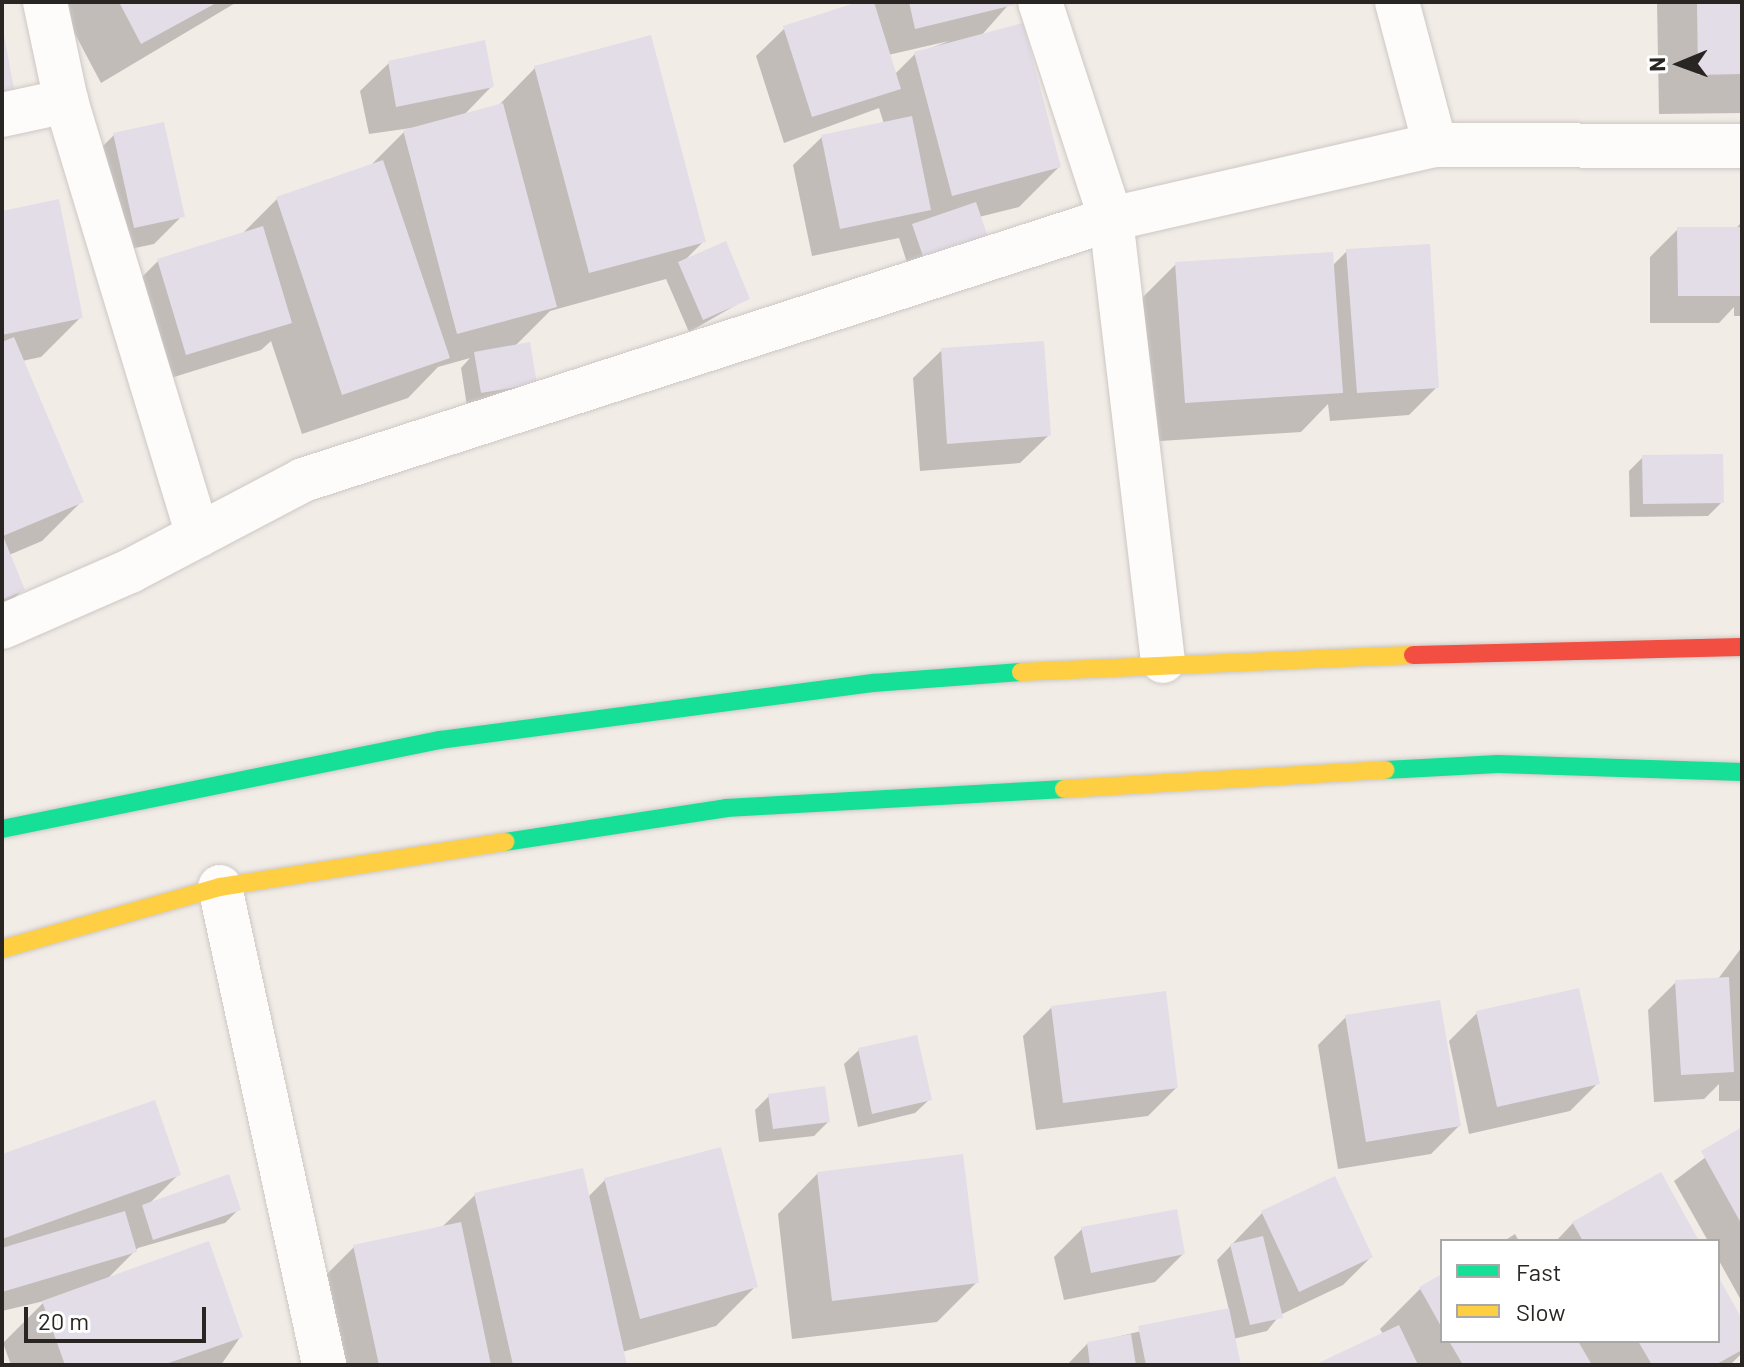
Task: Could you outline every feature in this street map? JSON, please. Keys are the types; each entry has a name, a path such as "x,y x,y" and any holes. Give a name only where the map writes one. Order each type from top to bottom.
{"main road":[{"path":"2,829 68,809 440,740 873,683 1163,661 1742,647"},
{"path":"2,949 220,887 726,808 1498,764 1742,772"}],"street":[{"path":"45,2 66,101 198,535"},
{"path":"1040,2 1111,219 1163,661"},
{"path":"1397,2 1435,145"},
{"path":"2,115 66,101"},
{"path":"2,627 198,535 303,480 1111,219 1435,145 1742,146"},
{"path":"220,887 324,1365"}],"building":[{"path":"119,2 218,2 141,44"},
{"path":"858,2 874,2 901,89 812,117 783,26"},
{"path":"909,2 1013,2 1014,5 915,29"},
{"path":"1697,2 1742,2 1742,74 1698,75"},
{"path":"1023,23 1061,167 952,196 914,52"},
{"path":"2,24 17,105 2,108"},
{"path":"651,35 706,242 589,273 534,66"},
{"path":"485,40 494,87 396,107 388,61"},
{"path":"503,103 557,307 457,334 403,130"},
{"path":"912,116 931,210 840,229 821,135"},
{"path":"164,122 185,217 134,228 113,133"},
{"path":"383,160 450,358 342,395 276,197"},
{"path":"59,199 83,318 2,335 2,211"},
{"path":"976,202 991,246 927,268 912,224"},
{"path":"263,226 292,323 186,355 157,259"},
{"path":"1677,227 1742,227 1742,296 1678,296"},
{"path":"726,241 750,299 703,320 678,262"},
{"path":"1430,244 1439,388 1357,393 1346,249"},
{"path":"1333,252 1343,393 1185,403 1175,262"},
{"path":"14,337 84,502 3,536 25,590 2,600 2,342"},
{"path":"1044,341 1051,436 947,444 941,348"},
{"path":"530,342 537,384 481,393 474,352"},
{"path":"1723,454 1724,503 1643,504 1642,455"},
{"path":"1729,977 1734,1072 1681,1075 1675,980"},
{"path":"1579,988 1600,1084 1497,1107 1476,1011"},
{"path":"1166,991 1178,1088 1063,1103 1051,1006"},
{"path":"1440,1000 1461,1126 1366,1142 1345,1015"},
{"path":"917,1035 932,1100 872,1114 858,1048"},
{"path":"825,1086 830,1122 773,1129 768,1094"},
{"path":"155,1100 181,1175 2,1239 2,1154"},
{"path":"1742,1127 1742,1225 1701,1151"},
{"path":"721,1147 758,1287 640,1319 604,1178"},
{"path":"963,1154 979,1283 832,1301 817,1172"},
{"path":"583,1168 627,1365 513,1365 474,1193"},
{"path":"1661,1172 1698,1239 1582,1239 1572,1222"},
{"path":"229,1174 241,1210 153,1240 142,1205"},
{"path":"1335,1176 1373,1257 1299,1292 1261,1211"},
{"path":"1177,1209 1185,1254 1091,1273 1081,1227"},
{"path":"125,1211 137,1252 2,1292 2,1248"},
{"path":"461,1222 491,1365 379,1365 353,1245"},
{"path":"1263,1236 1283,1318 1250,1325 1230,1244"},
{"path":"209,1241 243,1337 163,1365 65,1365 42,1301"},
{"path":"1440,1275 1440,1324 1419,1287"},
{"path":"1720,1280 1742,1319 1742,1350 1715,1365 1652,1365 1639,1343 1720,1343"},
{"path":"1229,1308 1241,1365 1146,1365 1138,1326"},
{"path":"1399,1325 1418,1365 1314,1365"},
{"path":"1131,1334 1136,1365 1090,1365 1087,1342"},
{"path":"1450,1343 1579,1343 1592,1365 1463,1365"}],"traffic: fast":[{"path":"2,829 440,740 873,683 1021,672"},
{"path":"1385,770 1498,764 1742,772"},
{"path":"505,842 726,808 1064,789"}],"traffic: slow":[{"path":"1021,672 1413,655"},
{"path":"1064,789 1385,770"},
{"path":"2,949 220,887 505,842"}],"traffic: jam":[{"path":"1413,655 1742,647"}]}
